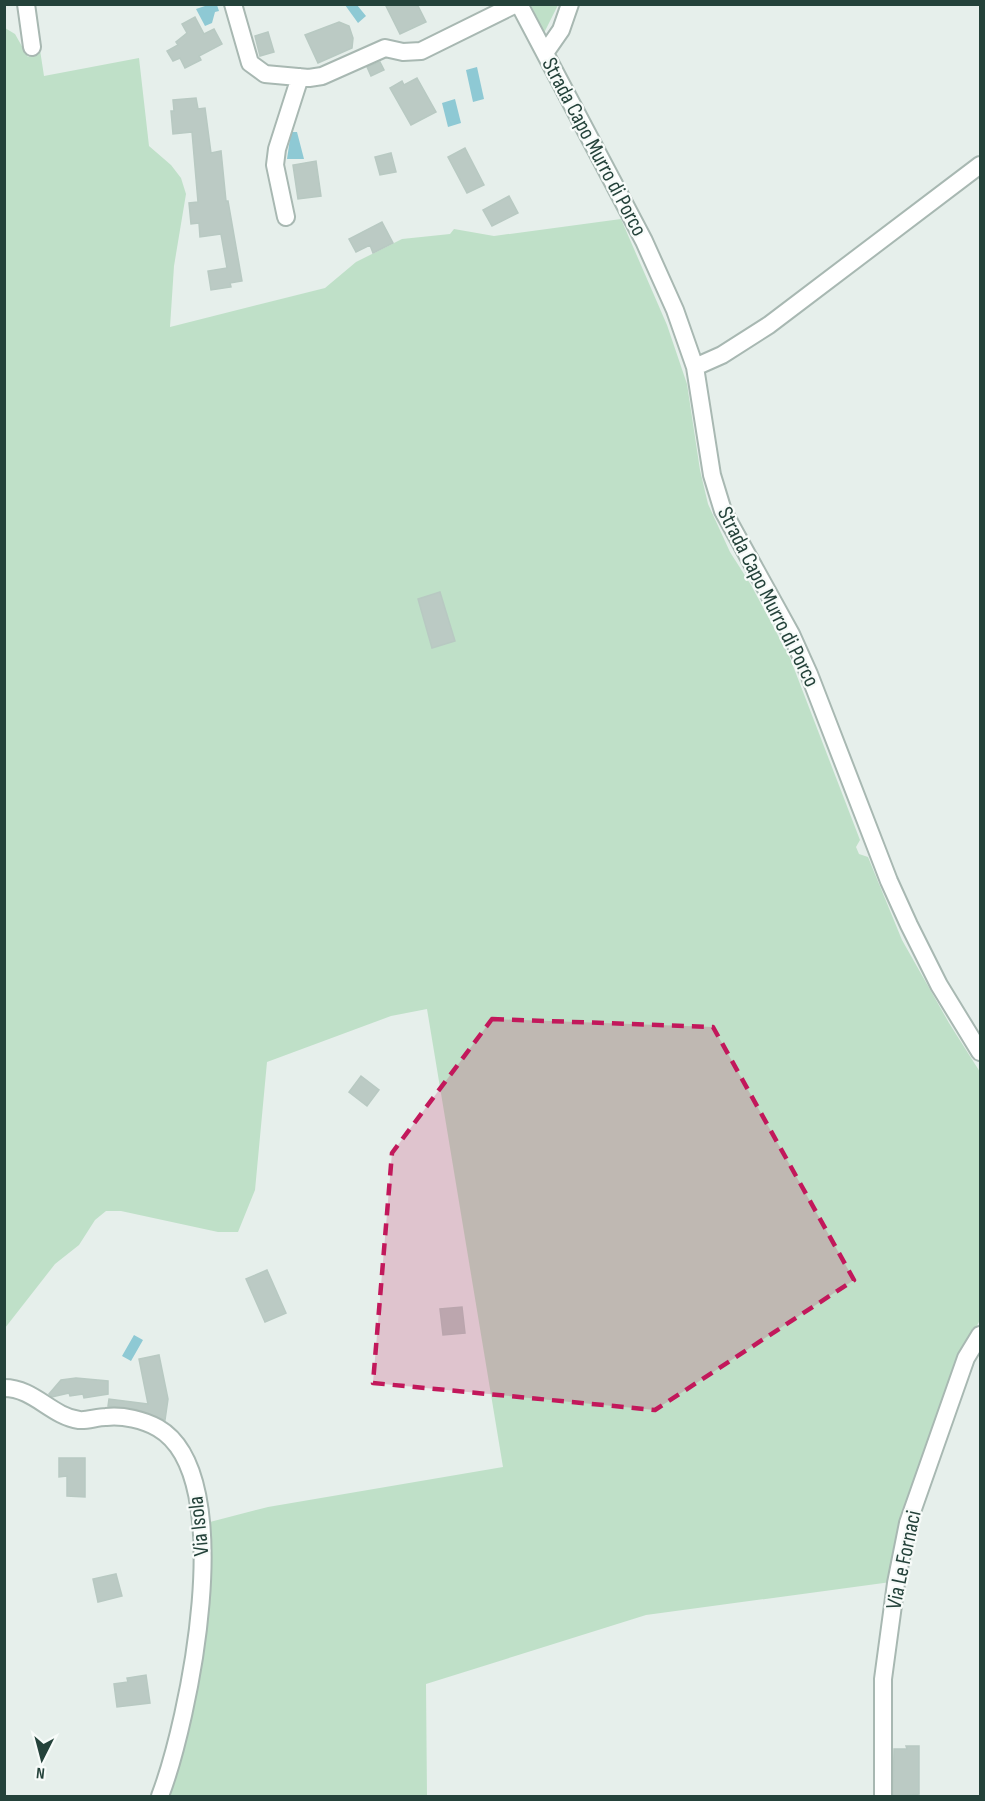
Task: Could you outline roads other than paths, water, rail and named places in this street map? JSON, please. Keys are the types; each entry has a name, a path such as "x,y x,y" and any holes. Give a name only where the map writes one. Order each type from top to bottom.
{"street":[{"path":"26,4 32,46"},
{"path":"233,4 249,63 265,74 300,77 322,76 385,48 403,52 421,51 518,4"},
{"name":"Strada Capo Murro di Porco","path":"518,4 644,241 675,310 695,367 712,475 723,511 790,634 809,674 889,881 909,926 939,985 981,1052"},
{"path":"545,53 561,30 570,4"},
{"path":"286,217 275,165 277,149 300,77"},
{"path":"695,367 722,355 769,325 981,165"},
{"name":"Via Le Fornaci","path":"883,1797 883,1679 896,1583 908,1523 966,1358 981,1335"},
{"name":"Via Isola","path":"4,1388 28,1392 78,1420 108,1416 147,1423 161,1430 183,1451 191,1469 203,1540 203,1576 191,1679 178,1740 160,1797"}],"water":[{"path":"217,5 219,11 215,12 212,23 205,26 196,9"},
{"path":"345,5 357,5 366,16 358,23"},
{"path":"477,67 484,99 473,102 466,70"},
{"path":"455,99 461,123 448,127 442,103"},
{"path":"291,132 297,132 304,159 287,159"},
{"path":"134,1335 143,1340 131,1361 122,1356"}]}
